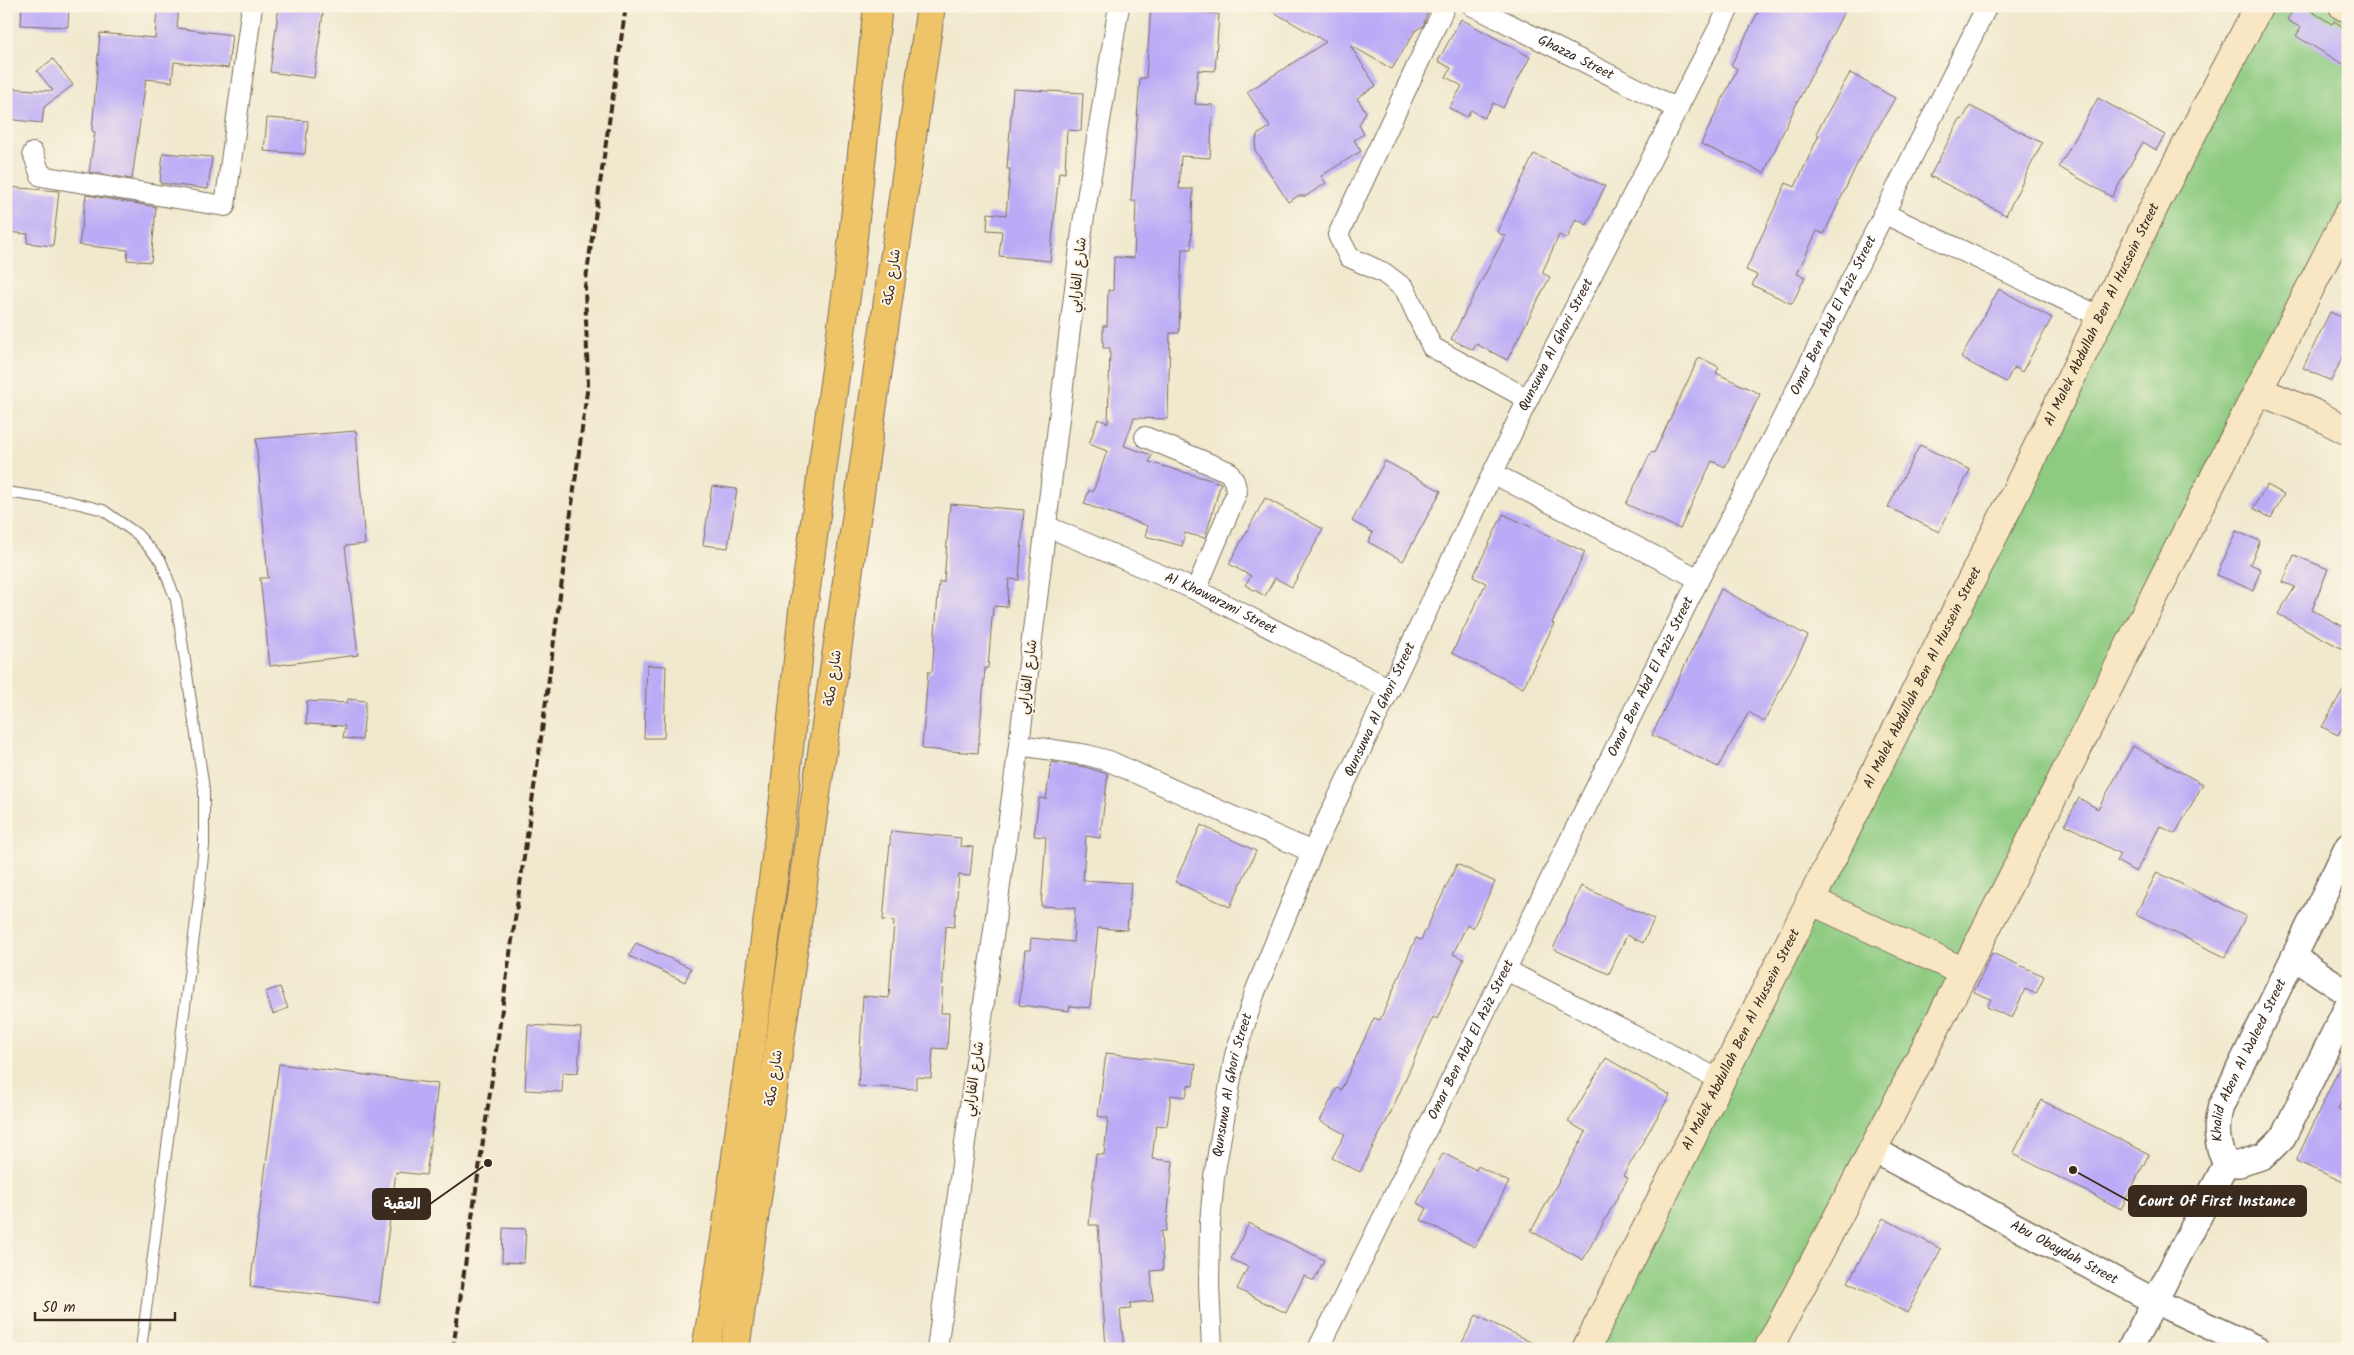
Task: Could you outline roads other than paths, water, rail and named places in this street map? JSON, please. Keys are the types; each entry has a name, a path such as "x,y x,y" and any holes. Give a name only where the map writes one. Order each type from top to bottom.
{"main road":[{"name":"شارع مكة","path":"706,1349 725,1239 784,798 803,610 849,274 878,6"},
{"name":"شارع مكة","path":"735,1349 931,6"},
{"name":"Al Malek Abdullah Ben Al Hussein Street","path":"1586,1349 2101,317 2157,201 2259,6"},
{"path":"2343,6 2348,8"},
{"path":"1768,1349 1874,1150 2062,782 2222,459 2259,391 2348,214"},
{"path":"2259,391 2313,413 2348,431"},
{"path":"1810,900 1964,972"}],"street":[{"path":"33,153 41,176 225,206 252,6"},
{"name":"شارع الفارابي","path":"937,1349 1019,745 1083,222 1119,6"},
{"path":"1444,6 1338,235 1349,257 1384,273 1405,289 1432,347 1528,400"},
{"name":"Ghazza Street","path":"1473,6 1678,109"},
{"name":"Qunsuwa Al Ghori Street","path":"1212,1349 1209,1285 1210,1224 1222,1125 1235,1056 1255,992 1312,852 1528,400 1730,6"},
{"name":"Omar Ben Abd El Aziz Street","path":"1318,1349 1699,579 1778,427 1987,6"},
{"path":"1883,213 2101,317"},
{"path":"1145,437 1229,472 1234,481 1237,492 1196,590"},
{"path":"1494,474 1699,579"},
{"name":"Al Khawarzmi Street","path":"1046,526 1196,590 1390,690"},
{"path":"1019,745 1109,761 1312,852"},
{"name":"Khalid Aben Al Waleed Street","path":"2348,846 2221,1106 2217,1136 2220,1153 2226,1164 2252,1161 2269,1152 2283,1138 2348,1005"},
{"path":"2294,957 2348,994"},
{"path":"1506,970 1720,1080"},
{"name":"Abu Obaydah Street","path":"1874,1150 2154,1301 2258,1349"},
{"path":"2130,1349 2226,1164"}],"lane":[{"path":"6,492 68,501 103,510 137,534 161,561 176,600 204,789 204,846 141,1349"}],"railway":[{"path":"453,1349 540,746 588,384 585,286 626,6"}],"place":[{"name":"العقبة","path":"488,1163"},
{"name":"Court Of First Instance","path":"2073,1170"}]}
